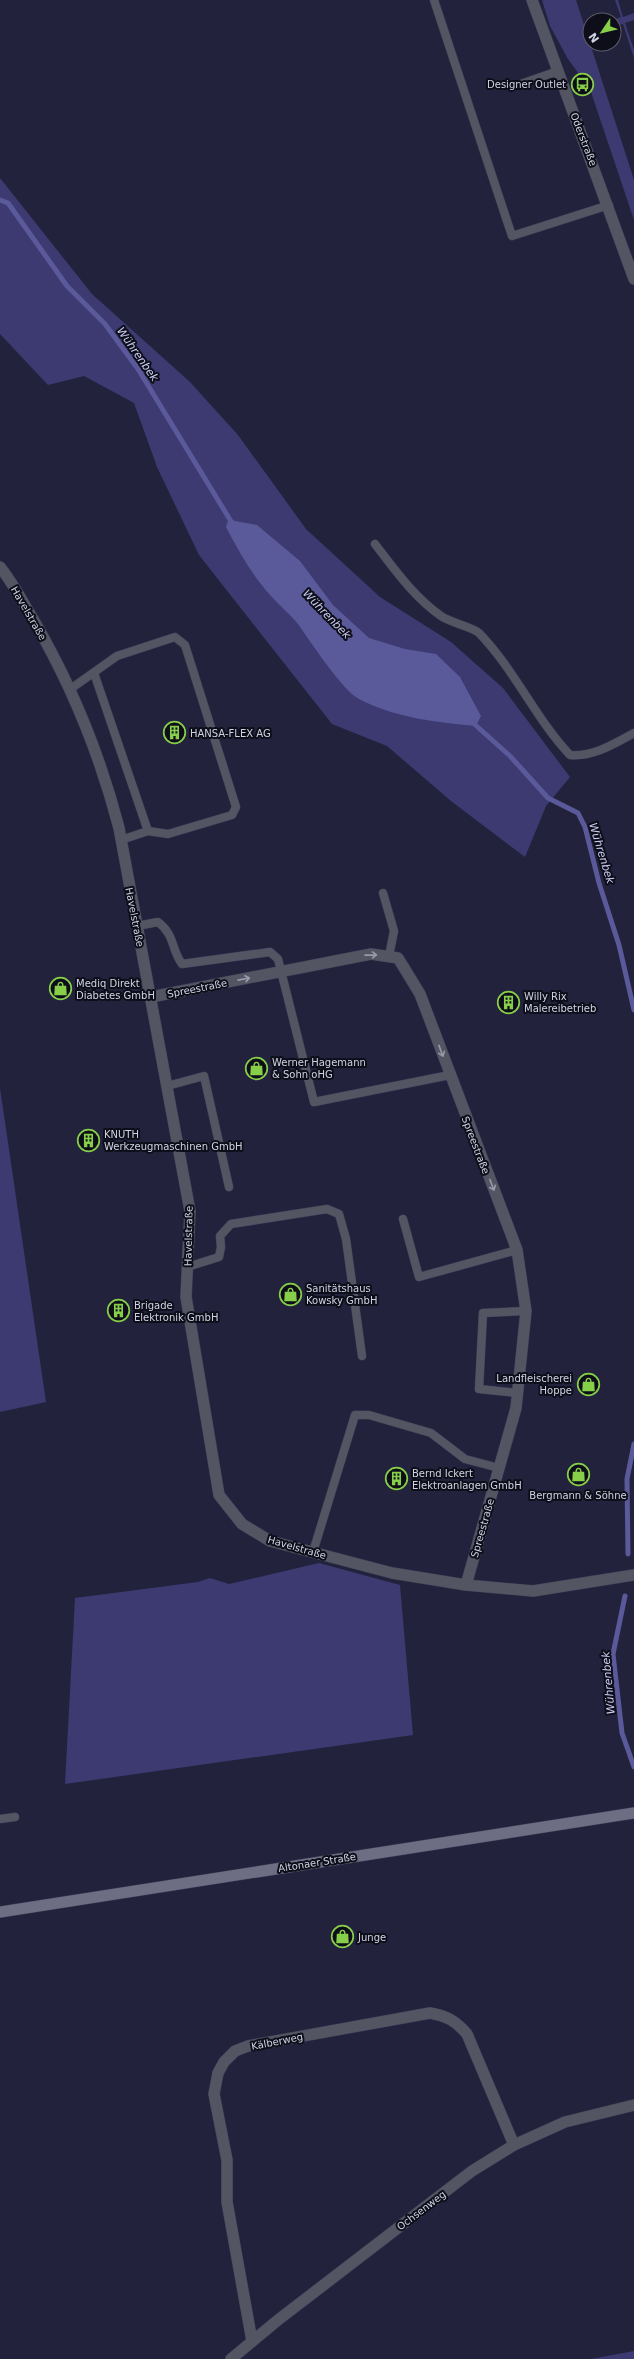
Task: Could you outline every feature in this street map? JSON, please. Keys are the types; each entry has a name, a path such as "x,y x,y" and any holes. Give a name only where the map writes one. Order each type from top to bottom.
{"main road":[{"name":"Altonaer Straße","path":"0,1912 634,1813"}],"street":[{"name":"Oderstraße","path":"532,0 609,205 633,274"},
{"name":"Havelstraße","path":"0,568 10,579 52,652 69,690 107,782 121,840 190,1211 186,1297 219,1495 242,1524 270,1541 392,1573 466,1585 533,1590 634,1576"},
{"name":"Spreestraße","path":"150,997 371,954 398,958 420,994 517,1250 526,1311 516,1408 466,1585"},
{"name":"Kälberweg","path":"252,2342 227,2202 227,2160 214,2094 218,2072 224,2062 235,2051 248,2046 430,2012 446,2016 456,2022 467,2034 514,2145"},
{"name":"Ochsenweg","path":"231,2359 472,2171 514,2145 565,2122 634,2105"}],"lane":[{"path":"434,0 512,236 609,205"},
{"path":"518,85 558,71"},
{"path":"375,544 413,593 453,624 477,631 501,656 543,721 570,755 584,756 611,745 634,733"},
{"path":"69,690 117,656 175,637 185,645 236,807 232,815 168,834 148,831 121,840"},
{"path":"94,673 148,831"},
{"path":"383,893 394,931 389,956"},
{"path":"137,926 158,922 168,930 177,958 182,964 270,952 278,959 280,972 314,1102 450,1075"},
{"path":"167,1086 204,1076 229,1187"},
{"path":"187,1267 219,1257 221,1247 220,1236 231,1224 327,1209 339,1214 346,1239 362,1356"},
{"path":"403,1219 419,1277 517,1250"},
{"path":"517,1393 479,1389 483,1313 526,1311"},
{"path":"313,1552 355,1415 369,1415 431,1433 465,1459 499,1468"},
{"path":"0,1819 15,1817"}],"shaded area":[{"path":"542,0 576,0 582,19 582,52 593,52 634,180 634,220 590,89 568,59 550,26"},
{"path":"615,0 618,0 622,12 619,12"},
{"path":"634,13 634,20 625,23 634,50 634,58 623,24 622,14 623,17"},
{"path":"0,178 92,294 190,382 238,435 306,529 380,597 451,642 503,688 570,777 546,806 525,857 451,801 387,746 332,724 199,555 157,467 134,403 84,376 48,385 0,334"},
{"path":"0,1088 46,1402 0,1412"},
{"path":"319,1563 400,1585 413,1735 65,1784 75,1598 198,1582 210,1578 229,1584"},
{"path":"634,2351 634,2359 591,2359"}],"water":[{"path":"229,518 235,521 257,525 300,561 333,605 369,638 405,649 436,654 460,677 481,716 476,726 431,721 401,715 387,711 359,699 352,694 335,676 298,624 271,596 252,572 226,527"}],"waterway":[{"name":"Wührenbek","path":"0,200 8,203 67,286 105,324 138,369 232,523"},
{"name":"Wührenbek","path":"472,722 510,756 548,798 578,813 585,827 599,883 619,945 634,1010"},
{"name":"Wührenbek","path":"628,1554 627,1479 634,1444"},
{"name":"Wührenbek","path":"625,1596 613,1654 622,1733 634,1767"}],"place":[{"name":"Designer Outlet","path":"582,84"},
{"name":"HANSA-FLEX AG","path":"175,733"},
{"name":"Mediq Direkt Diabetes GmbH","path":"61,989"},
{"name":"Willy Rix Malereibetrieb","path":"508,1002"},
{"name":"Werner Hagemann & Sohn oHG","path":"257,1068"},
{"name":"KNUTH Werkzeugmaschinen GmbH","path":"89,1140"},
{"name":"Sanitätshaus Kowsky GmbH","path":"291,1294"},
{"name":"Brigade Elektronik GmbH","path":"118,1311"},
{"name":"Landfleischerei Hoppe","path":"588,1384"},
{"name":"Bergmann & Söhne","path":"578,1475"},
{"name":"Bernd Ickert Elektroanlagen GmbH","path":"397,1479"},
{"name":"Junge","path":"342,1937"}]}
